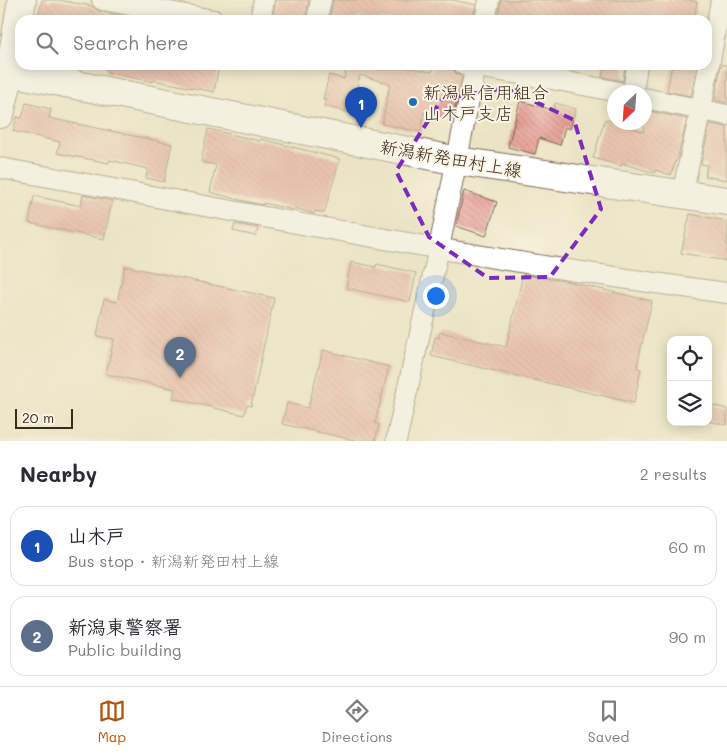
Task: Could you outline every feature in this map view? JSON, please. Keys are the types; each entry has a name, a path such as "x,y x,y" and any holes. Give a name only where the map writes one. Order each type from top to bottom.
{"main road":[{"path":"18,15 22,0"},
{"path":"0,114 5,70 15,29"},
{"name":"新潟新発田村上線","path":"5,70 458,161 727,201"}],"street":[{"path":"102,0 186,15"},
{"path":"261,15 264,0"},
{"path":"318,15 321,0"},
{"path":"486,15 489,0"},
{"path":"682,194 701,109 720,52 721,0"},
{"path":"396,441 458,161 471,70"},
{"path":"497,70 607,90"},
{"path":"634,85 637,70"},
{"path":"652,100 727,114"},
{"path":"0,168 439,248 664,285 727,293"}],"highlighted area":[{"path":"506,88 574,120 601,209 550,277 488,278 429,237 396,171 442,99"}],"building":[{"path":"42,0 58,0 92,6 100,12 117,15 38,15"},
{"path":"276,0 309,0 306,15 273,15"},
{"path":"333,0 452,0 476,5 474,15 330,15"},
{"path":"501,0 689,0 697,2 695,15 498,15"},
{"path":"721,65 727,65 727,103 715,100"},
{"path":"106,70 218,70 214,92 106,72"},
{"path":"346,70 421,70 432,72 432,70 454,70 456,74 462,77 453,119 424,112 421,132 382,124 390,84 360,75 351,113 324,106 326,100 323,100 329,75 344,79"},
{"path":"603,70 624,70 623,81 602,77"},
{"path":"671,70 696,70 691,96 667,91"},
{"path":"520,101 553,110 555,103 576,109 570,129 565,127 560,145 539,138 535,154 508,147"},
{"path":"26,103 51,109 49,118 172,144 164,182 146,178 148,169 110,160 109,163 57,153 60,142 13,131 17,117 22,118"},
{"path":"652,112 687,119 677,160 671,175 655,170 654,173 622,163 621,166 593,158 605,119 607,120 607,130 638,130 644,132 644,130 652,130"},
{"path":"710,124 727,127 727,180 705,176 707,165 701,164"},
{"path":"208,129 260,141 261,139 340,159 324,213 315,211 314,214 295,208 294,210 263,203 263,205 210,192 216,165 201,162"},
{"path":"464,191 497,202 486,236 456,226"},
{"path":"83,195 112,201 104,239 29,223 34,196 81,206"},
{"path":"690,214 727,221 727,261 681,253"},
{"path":"235,224 258,228 256,236 233,231"},
{"path":"351,262 376,267 377,264 416,273 410,302 346,288"},
{"path":"125,266 274,298 251,406 247,405 244,415 173,398 175,389 106,374 114,339 97,336 104,299 117,302"},
{"path":"523,275 565,281 652,301 638,361 637,368 641,369 634,403 431,356 435,337 439,338 440,332 506,347"},
{"path":"323,350 389,367 375,423 379,424 375,441 359,441 282,424 287,403 308,408"},
{"path":"712,405 727,409 727,425 712,422"}],"place":[{"name":"新潟県信用組合 山木戸支店","path":"413,102"},
{"name":"山木戸","path":"361,128"},
{"name":"新潟東警察署","path":"180,378"}]}
